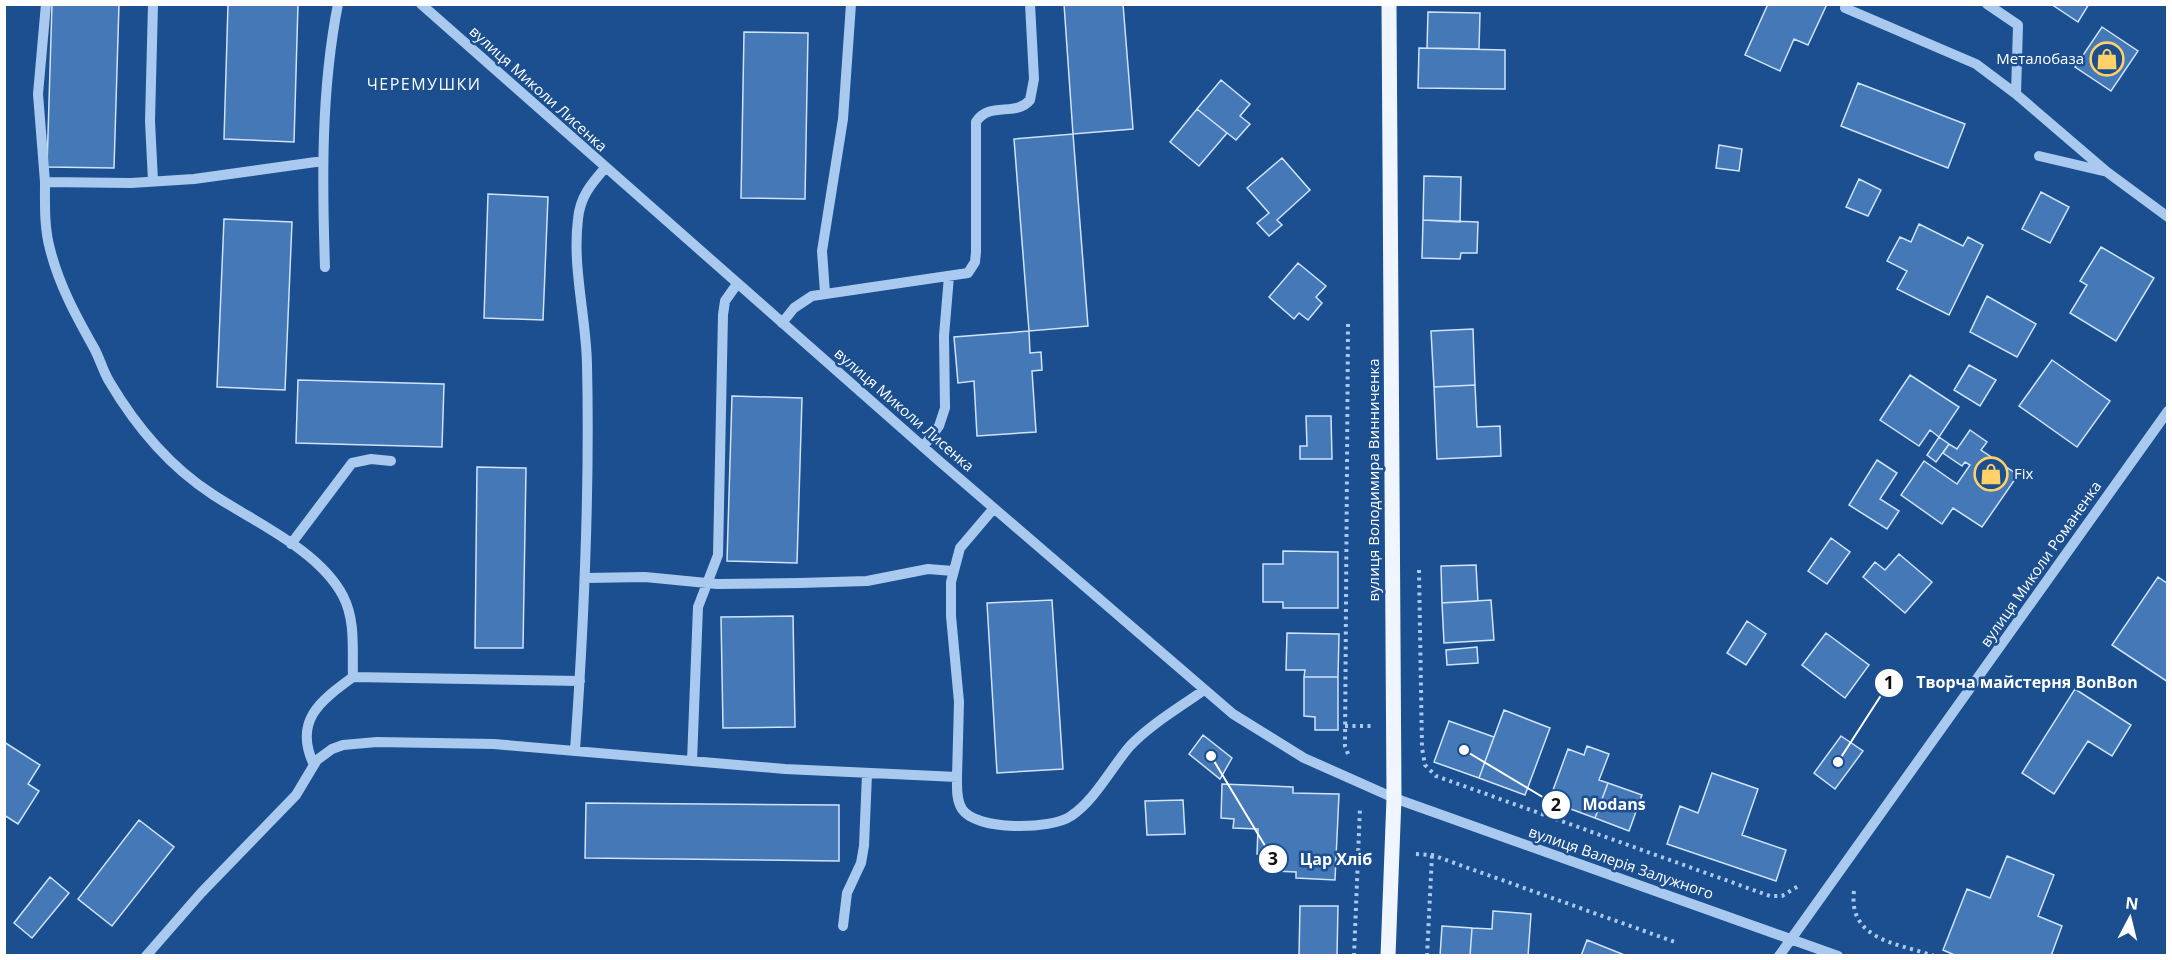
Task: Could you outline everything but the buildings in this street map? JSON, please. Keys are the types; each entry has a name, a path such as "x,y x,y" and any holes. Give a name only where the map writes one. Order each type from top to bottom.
{"main road":[{"name":"вулиця Володимира Винниченка","path":"1388,956 1394,798 1389,4"}],"street":[{"path":"46,4 38,94 45,182 45,228 54,264 76,319 124,405 162,453 213,495 291,544 321,569 343,596 352,621 353,677"},
{"path":"153,4 150,121 153,181"},
{"path":"324,267 323,161 329,69 338,4"},
{"name":"вулиця Миколи Лисенка","path":"421,4 923,447 1233,714 1305,758 1394,798"},
{"path":"825,293 822,251 843,119 851,4"},
{"path":"782,323 802,301 825,293 968,273 975,261 976,122 981,114 988,111 1026,105 1033,93 1030,4"},
{"path":"1987,4 2018,25 2016,94"},
{"path":"1845,8 1976,64 2016,94 2107,172 2168,217"},
{"path":"2039,156 2107,172"},
{"path":"45,182 194,179 323,161"},
{"path":"575,750 585,578 587,362 577,235 581,202 605,168"},
{"path":"923,447 939,426 945,408 944,336 949,276"},
{"path":"692,761 698,607 705,584 713,570 718,547 723,315 725,302 737,284"},
{"name":"вулиця Миколи Романенка","path":"1779,956 2168,411"},
{"path":"291,544 352,463 360,460 391,461"},
{"path":"994,508 960,548 953,571 950,596 960,724 957,777 961,808 968,815 979,820 1021,826 1066,819 1081,808 1142,734 1204,690"},
{"path":"585,578 645,577 705,584 867,581 928,569 953,571"},
{"path":"314,765 308,748 308,723 317,706 353,677 580,681"},
{"path":"146,956 201,893 296,795 314,765 332,748 357,742 494,744 867,774 957,777"},
{"path":"843,926 847,893 861,863 864,846 867,774"},
{"name":"вулиця Валерія Залужного","path":"1394,798 1838,956"}],"path":[{"path":"1345,746 1348,324"},
{"path":"1419,564 1422,748 1425,765 1436,776 1770,896 1782,896 1803,883"},
{"path":"1354,956 1359,851 1432,855 1675,942"},
{"path":"1427,956 1432,855"},
{"path":"1859,881 1854,890 1852,904 1857,923 1870,934 1934,956"}],"place":[{"name":"Металобаза","path":"2107,59"},
{"name":"Fix","path":"1991,474"},
{"name":"Modans","path":"1464,750"},
{"name":"Цар Хліб","path":"1211,756"},
{"name":"Творча майстерня BonBon","path":"1838,762"}],"district":[{"name":"ЧЕРЕМУШКИ","path":"424,84"}]}
